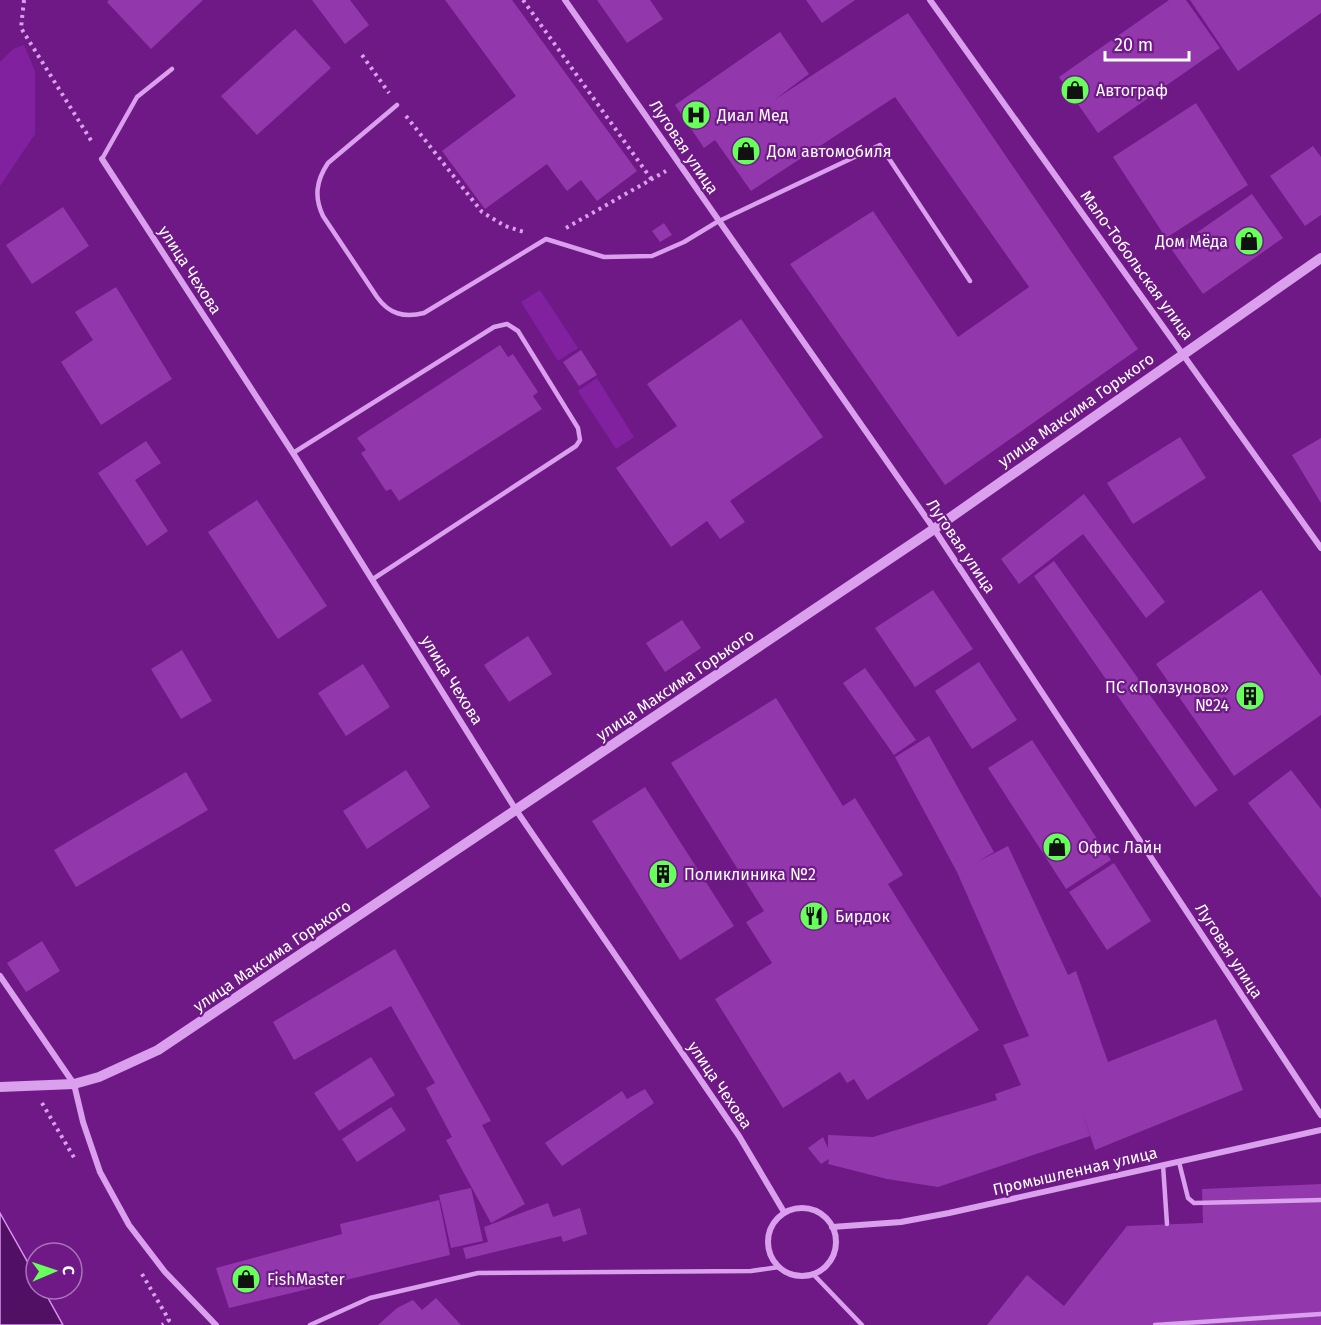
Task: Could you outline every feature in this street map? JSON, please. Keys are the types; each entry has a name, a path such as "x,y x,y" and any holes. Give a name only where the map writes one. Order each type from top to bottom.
{"street":[{"name":"Луговая улица","path":"565,0 680,163 717,222 934,529 1321,1115"},
{"name":"Мало-Тобольская улица","path":"930,0 1321,548"},
{"name":"улица Чехова","path":"102,159 293,453 516,810 739,1136 784,1212"},
{"name":"улица Максима Горького","path":"0,1087 74,1084 99,1077 158,1050 934,529 1321,258"},
{"path":"0,976 74,1084 83,1122 100,1172 129,1225 165,1272 216,1325"},
{"name":"Промышленная улица","path":"832,1227 901,1222 950,1213 1321,1130"},
{"path":"804,1208 815,1211 825,1217 832,1227 836,1236 833,1257 814,1275 791,1275 772,1259 768,1240 775,1222 784,1212 804,1208"}],"lane":[{"path":"102,159 137,97 172,69"},
{"path":"397,105 328,164 320,174 317,188 318,205 323,216 383,306 398,315 413,316 424,313 546,240 604,257 652,256 684,242 717,222 880,145 970,281"},
{"path":"293,453 494,327 507,324 518,331 578,428 580,440 576,446 373,579"},
{"path":"1179,1162 1188,1198 1199,1205 1321,1200"},
{"path":"1163,1165 1167,1224"},
{"path":"310,1325 370,1298 478,1273 751,1271 779,1267"},
{"path":"814,1275 862,1325"},
{"path":"1155,1325 1321,1314"}],"path":[{"path":"24,0 21,28 102,159"},
{"path":"523,0 652,180"},
{"path":"362,55 397,105 482,212 505,226 546,240 680,163"}],"shaded area":[{"path":"24,45 35,71 35,134 0,186 0,62 13,49"},
{"path":"540,290 578,348 558,361 521,302"},
{"path":"597,378 634,437 616,449 578,391"},
{"path":"0,1213 24,1256 24,1301 50,1301 63,1325 0,1325"}],"building":[{"path":"109,0 203,0 151,49 107,2"},
{"path":"312,0 350,0 369,25 345,44"},
{"path":"445,0 512,0 637,171 597,201 581,180 567,191 547,164 485,209 442,151 516,96"},
{"path":"597,0 650,0 663,19 627,43"},
{"path":"806,0 855,0 822,23"},
{"path":"1169,0 1186,0 1220,48 1098,133 1059,77"},
{"path":"1190,0 1321,0 1321,13 1238,71"},
{"path":"908,13 1138,349 945,485 790,264 873,211 958,337 1029,287 895,97 751,191 715,140 704,148 675,105 780,32 809,74 774,100"},
{"path":"295,29 331,68 257,135 221,96"},
{"path":"1196,103 1248,185 1166,238 1113,157"},
{"path":"1313,146 1321,157 1321,215 1305,226 1270,176"},
{"path":"1252,194 1283,238 1203,294 1172,250"},
{"path":"63,207 89,246 32,284 6,245"},
{"path":"664,223 672,235 660,242 652,231"},
{"path":"116,287 172,379 101,425 61,362 93,340 75,312"},
{"path":"741,319 823,437 730,501 745,522 720,539 707,521 671,547 616,468 677,426 647,384"},
{"path":"500,345 508,357 513,354 538,392 533,396 542,409 399,501 391,489 386,491 361,453 366,450 357,438"},
{"path":"581,350 597,375 579,386 563,362"},
{"path":"1180,437 1206,478 1133,524 1107,483"},
{"path":"1321,438 1321,503 1292,455"},
{"path":"146,441 161,463 135,480 168,531 147,546 98,473"},
{"path":"1084,494 1165,602 1146,618 1083,534 1019,584 1001,559"},
{"path":"257,500 327,606 278,639 208,532"},
{"path":"1054,561 1218,790 1195,807 1034,576"},
{"path":"933,590 973,649 915,687 875,628"},
{"name":"ПС «Ползуново» №24","path":"1261,590 1321,676 1321,715 1234,776 1156,664"},
{"path":"682,620 701,648 665,672 646,643"},
{"path":"528,636 552,674 509,702 484,665"},
{"path":"182,650 212,701 181,719 151,669"},
{"path":"979,662 1017,720 972,749 935,691"},
{"path":"363,664 390,707 346,736 318,693"},
{"path":"865,668 916,740 894,755 843,683"},
{"path":"776,698 843,806 855,798 903,875 888,884 979,1030 867,1100 854,1079 847,1083 840,1072 783,1108 715,999 772,963 746,922 764,911 671,763"},
{"path":"929,736 994,852 977,862 1008,846 1068,975 1076,971 1108,1062 1216,1019 1243,1090 1095,1150 1080,1105 1090,1136 938,1187 887,1179 828,1164 829,1159 821,1164 808,1148 823,1137 828,1148 828,1135 873,1137 997,1100 995,1094 1021,1085 1003,1045 1029,1036 957,872 895,757"},
{"path":"1032,740 1111,860 1066,889 988,768"},
{"path":"406,770 430,807 367,849 343,811"},
{"path":"1291,770 1321,809 1321,898 1248,803"},
{"path":"186,772 208,810 76,887 54,850"},
{"name":"Поликлиника №2","path":"645,787 734,926 680,960 592,821"},
{"path":"1114,863 1151,921 1107,950 1069,892"},
{"path":"42,941 60,971 26,992 7,963"},
{"path":"395,949 491,1121 482,1125 525,1204 491,1223 446,1140 452,1137 426,1088 435,1083 391,1006 294,1060 273,1022"},
{"path":"371,1057 395,1095 339,1131 314,1093"},
{"path":"645,1089 654,1103 562,1166 545,1143 622,1091 627,1099"},
{"path":"391,1107 406,1130 357,1162 342,1139"},
{"path":"1321,1184 1321,1325 987,1325 1027,1275 1064,1306 1127,1226 1203,1223 1202,1189"},
{"path":"471,1188 483,1241 451,1248 439,1195"},
{"path":"439,1200 450,1255 229,1308 216,1268 342,1234 340,1224"},
{"path":"548,1203 553,1217 580,1208 587,1234 563,1242 561,1236 466,1259 463,1248 488,1242 484,1227"},
{"path":"436,1298 461,1325 378,1325 397,1308 413,1300 422,1310"}],"place":[{"name":"Автограф","path":"1075,90"},
{"name":"Диал Мед","path":"696,115"},
{"name":"Дом автомобиля","path":"746,151"},
{"name":"Дом Мёда","path":"1249,241"},
{"name":"ПС «Ползуново» №24","path":"1250,696"},
{"name":"Офис Лайн","path":"1057,847"},
{"name":"Поликлиника №2","path":"663,874"},
{"name":"Бирдок","path":"814,916"},
{"name":"FishMaster","path":"246,1279"}]}
